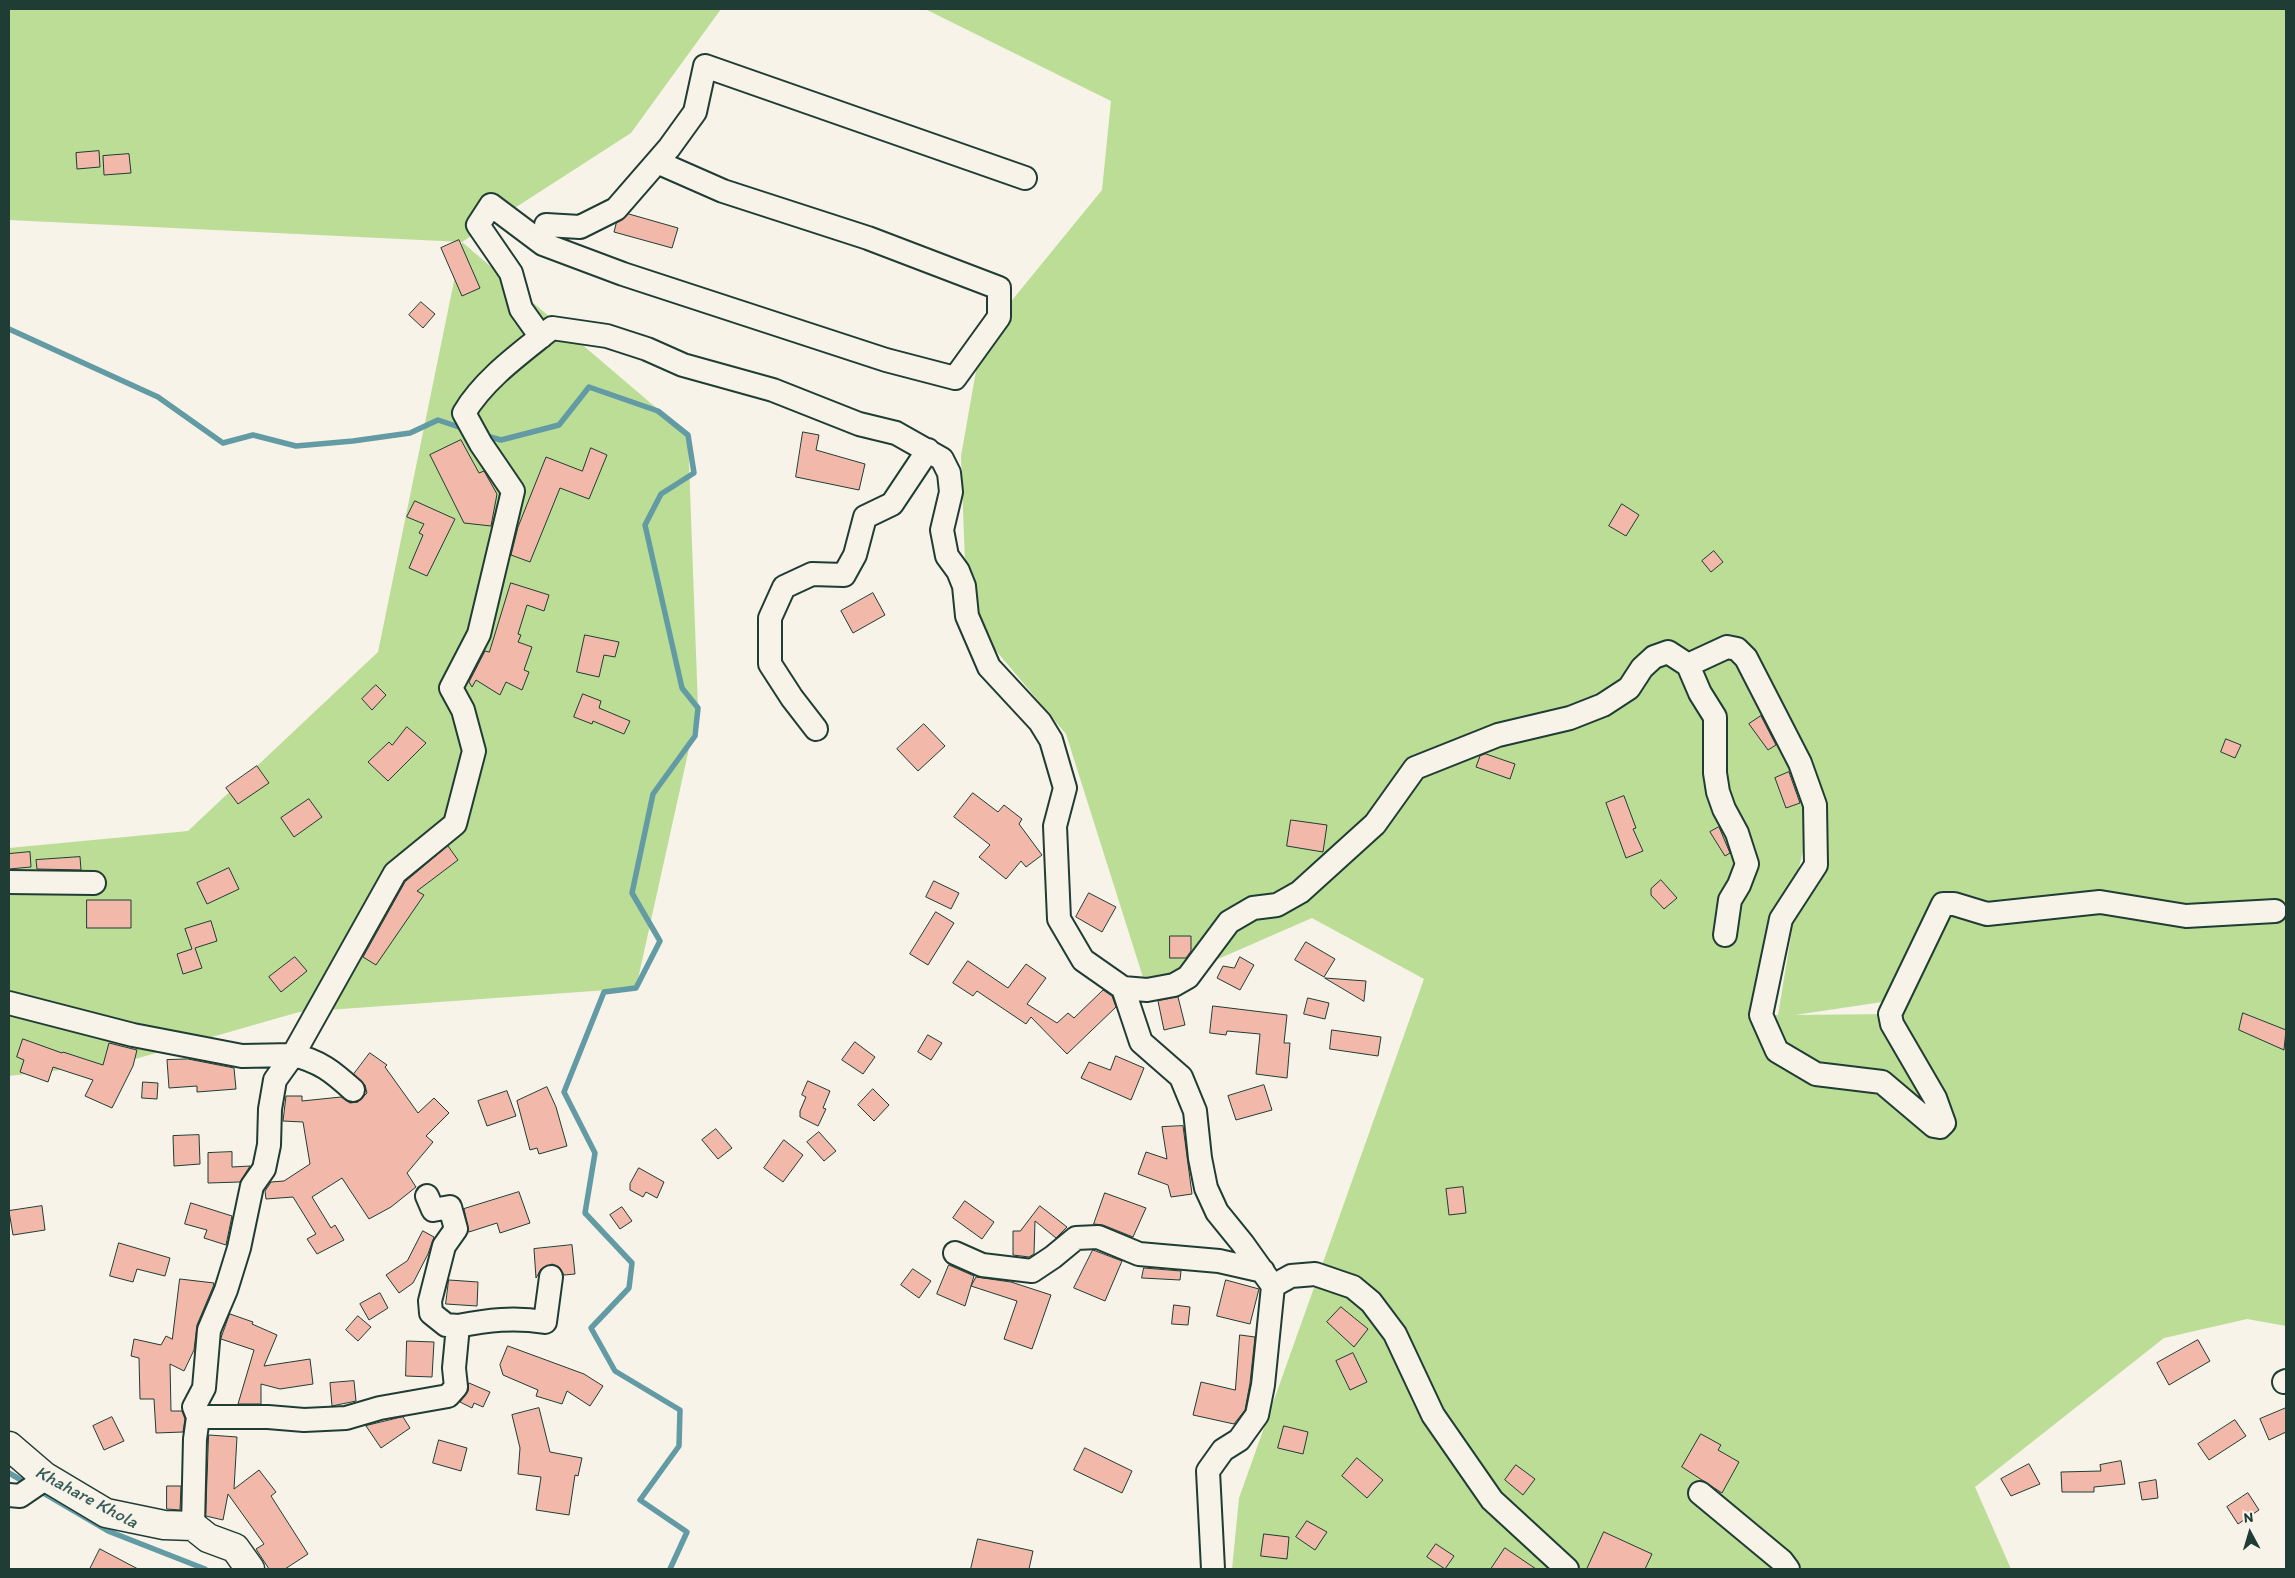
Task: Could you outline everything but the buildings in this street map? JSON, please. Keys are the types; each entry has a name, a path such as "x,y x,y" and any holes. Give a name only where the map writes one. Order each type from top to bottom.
{"street":[{"path":"546,226 580,227 616,209 658,162 695,112 704,66 1025,178"},
{"path":"541,337 521,309 511,274 478,225 491,205 543,244 623,274 886,360 955,378 999,317 999,288 868,238 723,191 658,162"},
{"path":"194,1526 195,1439 198,1417 194,1407 204,1388 209,1330 226,1290 239,1248 252,1186 264,1169 269,1145 270,1109 275,1080 293,1056 395,873 455,824 474,751 464,710 451,688 479,634 513,491 480,444 464,413 471,401 512,360 552,328 607,336 647,349 683,365 773,390 859,424 896,433 942,459 949,473 951,492 942,530 947,556 958,571 964,586 967,616 989,667 1040,722 1052,740 1065,788 1055,826 1059,919 1083,960 1123,988 1147,990 1174,985 1188,977 1229,922 1253,908 1277,904 1300,892 1375,824 1415,768 1498,735 1570,718 1603,705 1629,688 1642,668 1654,657 1668,652 1688,664 1700,693 1715,717 1715,772 1718,792 1724,810 1737,833 1747,864 1740,885 1730,900 1725,935"},
{"path":"816,729 792,698 770,664 770,618 784,587 812,574 844,575 855,554 865,517 892,504 928,450"},
{"path":"1688,664 1727,647 1737,649 1746,658 1800,763 1815,805 1816,865 1781,920 1761,1015 1777,1051 1816,1074 1882,1082 1934,1126 1940,1127 1944,1123 1938,1106 1892,1024 1890,1014 1943,904 1954,904 1987,914 2100,902 2186,916 2275,910"},
{"path":"9,882 94,883"},
{"path":"1123,988 1141,1042 1181,1076 1192,1102 1195,1111 1200,1158 1206,1188 1217,1212 1268,1278 1263,1385 1256,1415 1239,1440 1223,1450 1208,1472 1213,1569"},
{"path":"9,1003 133,1035 232,1054 293,1056 310,1059 324,1066 353,1090"},
{"path":"427,1196 433,1210 450,1207 456,1229 444,1246 430,1301 431,1313 446,1325 458,1326 488,1320 524,1319 545,1322 551,1277"},
{"path":"955,1254 982,1265 1032,1271 1076,1238 1098,1236 1139,1254 1219,1261 1268,1278 1315,1274 1353,1287 1371,1302 1395,1334 1433,1416 1492,1500 1567,1569"},
{"path":"198,1417 268,1417 304,1420 346,1418 380,1408 448,1396 456,1387 454,1368 458,1326"},
{"path":"9,1446 43,1479 106,1513 164,1525 194,1526 208,1538 234,1548 250,1569"},
{"path":"14,1496 43,1479"},
{"path":"1700,1493 1782,1561 1788,1569"}],"green space":[{"path":"9,9 721,9 631,133 462,242 9,220"},
{"path":"925,9 2286,9 2286,1326 2247,1319 2164,1338 1975,1487 2011,1569 1232,1569 1239,1498 1424,979 1312,918 1147,990 1066,734 967,616 961,456 982,337 1102,190 1111,101","holes":["1808,832 1778,1015 1761,1015","1940,890 1890,1014 1795,1015 1889,1001"]},
{"path":"462,242 688,435 698,708 636,988 299,1012 121,1063 9,1076 9,848 188,831 378,652"}],"waterway":[{"path":"9,329 158,397 223,443 253,435 296,446 353,441 410,433 438,420 465,429"},
{"path":"483,435 501,440 559,425 589,387 658,411 688,435 694,473 661,494 645,525 682,688 698,708 695,736 653,794 632,893 660,941 636,988 604,992 564,1092 595,1153 585,1213 632,1263 629,1288 591,1328 615,1371 680,1410 679,1446 640,1500 687,1532 670,1569"},
{"name":"Khahare Khola","path":"9,1473 28,1484"},
{"name":"Khahare Khola","path":"38,1490 108,1531 205,1569"}]}
